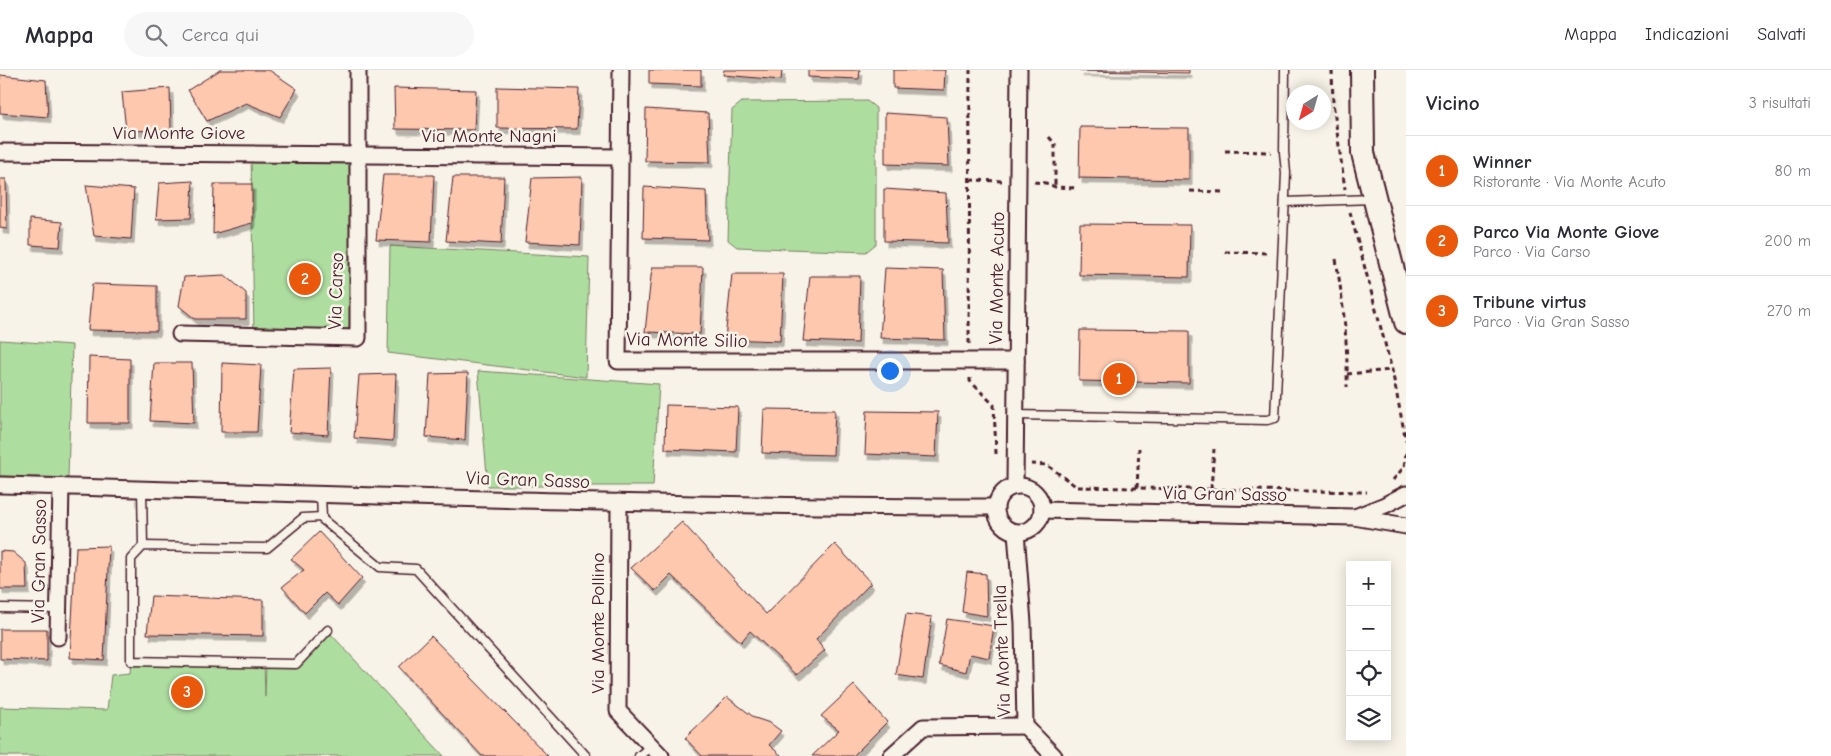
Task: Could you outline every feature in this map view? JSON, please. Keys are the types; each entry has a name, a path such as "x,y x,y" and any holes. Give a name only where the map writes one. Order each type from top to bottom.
{"main road":[{"path":"1362,70 1363,154 1406,322"}],"street":[{"name":"Via Carso","path":"180,334 358,338 358,70"},
{"name":"Via Monte Silio","path":"620,70 618,361 1016,361"},
{"name":"Via Monte Acuto","path":"1015,486 1019,70"},
{"name":"Via Monte Giove","path":"0,152 358,155"},
{"name":"Via Monte Nagni","path":"358,155 620,156"},
{"name":"Via Gran Sasso","path":"0,485 829,507 995,507"},
{"name":"Via Gran Sasso","path":"58,637 60,486"},
{"path":"1015,486 1022,486 1034,492 1042,503 1041,517 1031,529 1024,532 1016,532 1003,527 996,514 995,507 1001,493 1015,486"},
{"path":"1354,517 1386,505 1406,494"},
{"name":"Via Monte Pollino","path":"619,502 618,711 656,751"},
{"name":"Via Gran Sasso","path":"1042,510 1354,517 1406,526"},
{"name":"Via Monte Trella","path":"1016,532 1023,623 1025,726 1054,756"},
{"path":"891,756 923,727 1025,726"}],"lane":[{"path":"1016,415 1267,420 1275,418 1286,173 1284,152 1285,70"},
{"path":"1285,202 1374,199"},
{"path":"142,489 143,546 131,559 131,661 296,664 328,630"},
{"path":"322,494 322,519 380,567 416,568 586,756"},
{"path":"143,546 267,548 303,518 322,516"},
{"path":"0,608 58,608"},
{"path":"639,756 656,751"}],"path":[{"path":"970,70 970,381 994,405 997,461 1047,465 1077,487 1369,492"},
{"path":"1332,70 1333,103 1346,199 1392,370 1406,442"},
{"path":"1049,137 1055,144 1055,186"},
{"path":"1225,151 1284,152"},
{"path":"1190,191 1225,192"},
{"path":"1225,252 1282,253"},
{"path":"1336,259 1341,292 1347,386"},
{"path":"1347,374 1392,370"},
{"path":"1137,488 1139,448"},
{"path":"1211,489 1214,449"},
{"path":"1391,482 1404,467 1406,453"}],"green space":[{"path":"867,101 876,108 876,244 866,252 737,247 728,240 732,110 742,102"},
{"path":"251,154 358,155 358,338 254,336"},
{"path":"390,246 589,257 586,377 388,353"},
{"path":"0,340 72,345 68,478 0,476"},
{"path":"478,371 659,384 653,486 488,486"},
{"path":"329,632 444,756 0,756 0,707 107,710 111,675 130,673 131,661 264,663 265,697 266,665 298,665"}],"building":[{"path":"220,70 269,70 297,89 280,117 246,103 207,121 188,90"},
{"path":"649,70 701,70 701,86 649,84"},
{"path":"724,70 782,70 781,80 723,75"},
{"path":"808,70 860,70 859,79 808,77"},
{"path":"893,70 945,70 944,90 893,88"},
{"path":"1189,70 1189,73 1080,71"},
{"path":"0,75 46,80 48,117 0,113"},
{"path":"497,87 579,89 577,129 497,128"},
{"path":"170,88 171,130 126,131 122,92"},
{"path":"394,88 476,90 474,130 395,129"},
{"path":"646,109 708,113 710,162 645,161"},
{"path":"885,113 947,117 949,166 885,164"},
{"path":"1080,127 1189,128 1189,180 1079,178"},
{"path":"383,175 434,175 431,242 376,240"},
{"path":"453,177 504,177 501,244 446,241"},
{"path":"582,177 580,245 525,242 532,178"},
{"path":"0,179 6,179 7,229 0,228"},
{"path":"193,181 191,218 156,219 159,183"},
{"path":"214,184 252,184 252,223 213,234"},
{"path":"86,185 134,189 131,239 94,236"},
{"path":"644,187 706,191 708,240 643,238"},
{"path":"884,189 946,193 948,243 884,241"},
{"path":"30,219 62,222 60,247 30,245"},
{"path":"1080,224 1190,225 1189,277 1079,275"},
{"path":"652,267 703,267 700,334 645,332"},
{"path":"885,268 943,270 945,340 880,338"},
{"path":"732,274 783,274 780,341 725,339"},
{"path":"225,275 246,293 246,319 195,319 179,306 184,277"},
{"path":"810,276 860,276 858,343 803,341"},
{"path":"92,284 157,286 157,331 88,330"},
{"path":"1080,330 1189,331 1189,383 1079,381"},
{"path":"89,357 130,359 130,423 88,423"},
{"path":"154,363 192,363 194,423 150,421"},
{"path":"222,363 261,365 257,432 221,432"},
{"path":"331,368 328,435 289,432 294,369"},
{"path":"468,373 465,440 426,437 430,374"},
{"path":"396,374 393,441 354,438 359,375"},
{"path":"666,405 738,407 736,452 665,449"},
{"path":"764,409 835,410 833,455 762,453"},
{"path":"867,411 938,412 936,457 865,454"},
{"path":"682,522 766,614 835,544 871,583 816,639 825,650 797,675 750,631 741,642 671,575 655,591 631,568"},
{"path":"319,532 362,578 338,605 325,593 305,613 282,587 304,570 291,559"},
{"path":"109,546 104,660 70,658 76,547"},
{"path":"0,551 13,552 26,563 27,589 0,589"},
{"path":"967,572 986,574 987,616 962,612"},
{"path":"151,596 263,600 263,636 147,634"},
{"path":"906,614 932,617 923,679 896,675"},
{"path":"947,619 994,626 989,658 970,654 966,672 939,665"},
{"path":"0,629 47,629 47,661 0,659"},
{"path":"431,636 548,756 482,756 399,667"},
{"path":"854,685 887,722 853,756 812,756 839,730 821,716"},
{"path":"727,697 755,718 770,723 781,731 769,745 782,756 702,756 685,738"}],"place":[{"name":"Parco Via Monte Giove","path":"305,279"},
{"name":"Winner","path":"1119,379"},
{"name":"Tribune virtus","path":"187,692"}]}
